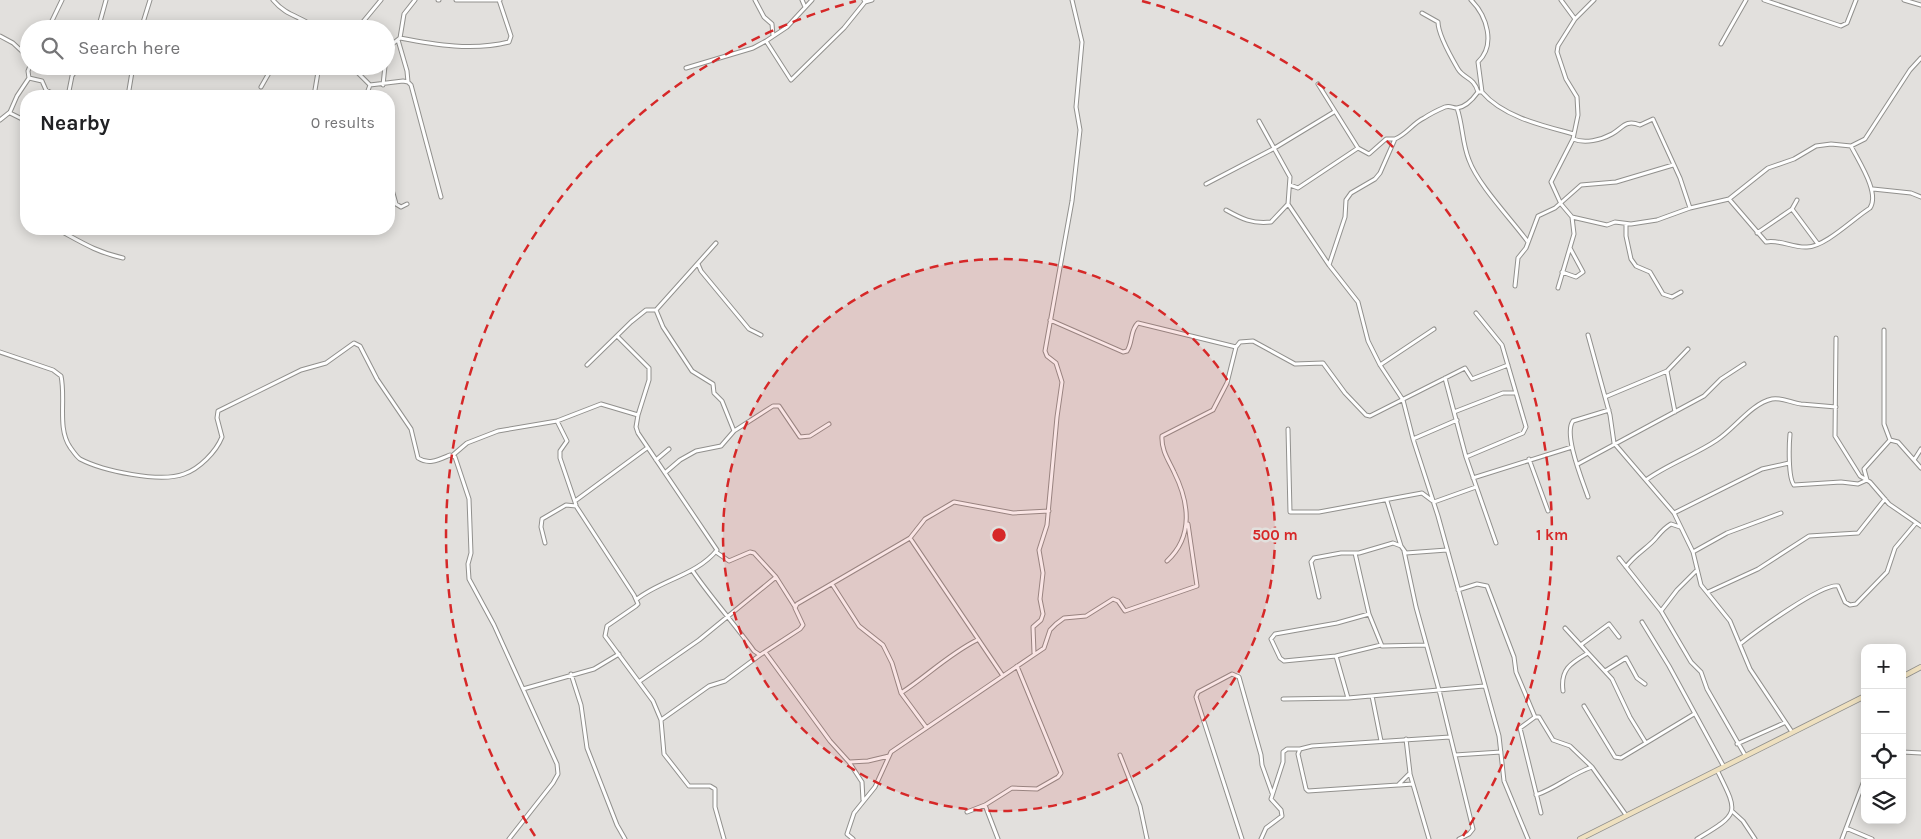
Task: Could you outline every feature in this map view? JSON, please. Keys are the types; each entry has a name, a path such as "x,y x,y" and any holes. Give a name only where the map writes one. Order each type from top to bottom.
{"main road":[{"path":"1906,675 1921,668"},
{"path":"1580,839 1861,698"}],"street":[{"path":"52,20 62,0"},
{"path":"100,20 106,0"},
{"path":"144,20 150,0"},
{"path":"274,0 285,13 306,20"},
{"path":"364,20 381,0"},
{"path":"415,0 404,14 399,39 408,82 411,85 441,197"},
{"path":"395,42 399,39 480,47 509,42 511,36 500,0 456,0"},
{"path":"755,0 764,17 772,24 773,37"},
{"path":"802,0 805,7"},
{"path":"686,68 753,48 766,41 787,27 812,0"},
{"path":"766,41 792,80 844,28 865,1 872,0"},
{"path":"1034,653 1033,628 1041,620 1042,614 1040,599 1043,573 1039,550 1044,539 1049,511 1056,417 1062,382 1056,363 1046,354 1050,320 1072,201 1080,130 1076,106 1082,42 1072,0"},
{"path":"1318,84 1358,148 1369,154 1386,140 1405,135 1422,118 1433,115 1443,108 1450,106 1457,108 1473,100 1480,92 1478,62 1485,56 1488,39 1486,27 1478,9 1471,0"},
{"path":"1561,0 1574,19"},
{"path":"1558,288 1574,234 1572,217 1561,204 1552,187 1552,178 1573,139 1578,115 1577,97 1566,79 1557,52 1562,38 1574,19 1594,0"},
{"path":"1721,44 1746,0"},
{"path":"1764,0 1842,26 1847,23 1856,0"},
{"path":"1904,0 1921,5"},
{"path":"1422,13 1438,22 1441,38 1458,69 1473,81 1480,92 1510,113 1547,127 1574,134"},
{"path":"0,36 13,43 20,50"},
{"path":"1572,217 1607,225 1620,222 1626,224 1657,220 1690,208 1729,198 1768,168 1794,159 1816,146 1832,144 1851,146 1865,139 1874,128 1910,70 1921,58"},
{"path":"21,90 29,78 29,75"},
{"path":"69,90 73,75"},
{"path":"129,90 132,75"},
{"path":"261,87 268,75"},
{"path":"315,90 317,75"},
{"path":"360,75 370,86"},
{"path":"383,85 384,75"},
{"path":"29,78 42,80 46,90"},
{"path":"370,86 408,82"},
{"path":"368,90 370,86"},
{"path":"0,120 14,107 20,92"},
{"path":"1457,108 1463,124 1464,147 1470,163 1528,242"},
{"path":"1206,184 1273,149 1334,112"},
{"path":"9,113 20,118"},
{"path":"1573,139 1584,142 1595,140 1611,135 1622,125 1634,122 1640,125 1653,119 1690,208"},
{"path":"1226,210 1245,221 1265,223 1271,222 1288,204 1290,177 1259,121"},
{"path":"1329,264 1344,217 1346,200 1351,193 1375,179 1380,173 1395,139"},
{"path":"1729,198 1766,242 1777,241 1791,247 1812,247 1870,208 1873,204 1873,189 1851,146"},
{"path":"1290,185 1298,188 1358,148"},
{"path":"1515,286 1518,258 1526,248 1538,216 1544,215 1561,204 1582,185 1616,182 1673,165"},
{"path":"1873,189 1911,193 1921,198"},
{"path":"395,200 396,204 401,207 407,204"},
{"path":"1757,233 1792,209 1797,200"},
{"path":"1288,204 1329,264 1358,302 1368,341 1380,365 1403,400 1412,439 1434,502 1499,736 1504,781 1528,839"},
{"path":"1792,209 1818,244"},
{"path":"1626,224 1626,236 1631,259 1636,266 1650,272 1663,294 1672,297 1681,292"},
{"path":"67,235 86,247 123,258"},
{"path":"587,365 646,310 656,310 716,243"},
{"path":"1562,272 1576,277 1583,272 1570,248"},
{"path":"698,264 701,271 749,329 761,335"},
{"path":"656,310 663,327 692,371 713,384 714,393 722,401 734,431"},
{"path":"1466,457 1526,430 1502,345 1476,313"},
{"path":"1050,320 1124,352 1130,346 1133,330 1138,322 1236,346"},
{"path":"1380,365 1434,329"},
{"path":"1884,330 1884,424 1890,440"},
{"path":"1588,335 1609,410 1614,443 1674,513 1693,552 1696,571 1701,585 1730,621 1750,669 1784,723 1792,732"},
{"path":"618,336 649,368 649,380 636,427 647,448 666,472 715,545 716,552 729,561 754,552 776,577 803,625 725,682 709,686 661,720"},
{"path":"1836,338 1834,433 1858,473 1885,499 1921,526"},
{"path":"853,839 847,834 847,829 854,813 875,787 889,756 895,749 1047,645 1050,630 1064,618 1086,616 1113,600 1118,601 1122,609 1129,610 1197,586 1184,492 1163,449 1162,436 1213,410 1227,383 1236,346 1240,342 1252,341 1295,364 1323,364 1345,393 1366,415 1370,416 1465,368 1472,379 1508,365"},
{"path":"0,352 53,370 61,376 66,440 78,458 98,466 140,477 184,474 197,467 206,459 222,437 217,418 218,410 301,370 326,363 354,343 360,346 377,379 411,429 418,458 425,462 453,455 471,441 498,431 557,421 601,404 638,415"},
{"path":"1605,397 1667,371 1688,349"},
{"path":"1578,464 1704,396 1722,379 1744,364"},
{"path":"1667,371 1675,412"},
{"path":"1445,378 1466,457 1496,543"},
{"path":"1454,412 1503,393 1515,393"},
{"path":"1646,480 1719,439 1745,418 1756,406 1765,401 1774,398 1799,404 1836,407"},
{"path":"666,472 680,460 696,451 721,446 734,431 767,408 777,405 800,438 810,436 829,424"},
{"path":"1588,498 1572,447 1570,427 1573,421 1609,410"},
{"path":"1412,439 1457,420"},
{"path":"557,421 567,441 559,454 576,504 637,599 636,606 606,628 605,636 640,681 653,702 661,720 664,754 668,760 689,786 710,786 715,789 715,807 724,839"},
{"path":"1288,429 1290,512 1319,512 1387,501 1422,493 1434,502"},
{"path":"1790,434 1791,456 1789,463 1791,481 1794,485 1841,482 1858,484 1867,480"},
{"path":"1890,440 1896,441 1921,468"},
{"path":"1867,480 1864,470 1890,440"},
{"path":"1473,478 1572,447"},
{"path":"576,504 581,495 647,448"},
{"path":"656,460 670,449"},
{"path":"1914,460 1921,449"},
{"path":"453,455 469,499 470,553 468,579 494,625 557,764 558,774 510,838"},
{"path":"1529,459 1548,511"},
{"path":"1674,513 1762,469 1789,463"},
{"path":"1434,502 1476,487"},
{"path":"1708,592 1758,568 1809,536 1858,533 1862,531 1885,499"},
{"path":"1387,501 1404,551 1473,829 1469,834 1458,839"},
{"path":"795,608 797,604 910,538 925,519 954,502 1013,513 1049,511"},
{"path":"545,543 541,527 542,519 566,505 576,504"},
{"path":"1693,552 1727,533 1781,513"},
{"path":"1740,644 1792,607 1831,586 1838,586 1847,603 1856,604 1885,575 1895,548 1916,523"},
{"path":"1167,561 1174,555 1188,524"},
{"path":"1626,567 1638,552 1657,537 1662,529 1671,524 1680,527"},
{"path":"910,538 1003,676"},
{"path":"1319,597 1312,560 1341,553 1356,553 1390,544 1401,546"},
{"path":"1404,551 1406,553 1447,550"},
{"path":"637,599 654,586 692,570 716,552"},
{"path":"1356,553 1369,614 1381,644 1384,647 1426,645"},
{"path":"1618,558 1661,611 1691,662 1702,672 1706,689 1745,755"},
{"path":"692,570 711,598 729,616 754,651 760,655"},
{"path":"1661,611 1677,590 1696,571"},
{"path":"640,681 699,640 743,602 776,577"},
{"path":"832,584 859,626 883,645 892,663 901,693 926,727"},
{"path":"1458,590 1484,584 1490,590 1514,657 1516,672 1535,716 1539,717 1553,740 1570,746 1592,768 1626,815"},
{"path":"1369,614 1337,623 1276,634 1271,639 1280,658 1284,661 1336,656 1381,644"},
{"path":"1642,622 1669,666 1724,766"},
{"path":"1582,644 1609,624 1619,636"},
{"path":"1566,628 1612,679 1630,717 1646,743"},
{"path":"901,693 926,677 964,647 977,640"},
{"path":"765,652 830,741 849,762 862,782 863,801"},
{"path":"1564,690 1564,671 1570,664 1588,653"},
{"path":"523,689 594,669 619,654"},
{"path":"1336,656 1348,698"},
{"path":"1605,671 1626,658 1637,678 1645,684"},
{"path":"967,812 985,805 1012,788 1037,788 1058,778 1061,773 1016,666"},
{"path":"571,674 581,706 587,748 617,825 625,839"},
{"path":"1242,839 1196,697 1198,692 1232,674 1239,677 1261,755 1262,765 1272,793 1272,799 1281,810 1282,816 1280,820 1266,828 1261,839"},
{"path":"1284,699 1348,698 1484,686"},
{"path":"1372,696 1381,741"},
{"path":"1584,706 1615,757 1621,758 1694,714"},
{"path":"1535,716 1520,728 1541,813"},
{"path":"1737,744 1784,723"},
{"path":"1272,793 1279,778 1284,750 1312,746 1450,737"},
{"path":"1406,739 1410,773 1429,839"},
{"path":"1300,749 1298,754 1307,790 1413,784"},
{"path":"1455,755 1501,752"},
{"path":"1906,752 1921,753"},
{"path":"1120,755 1140,806 1147,839"},
{"path":"849,762 868,761 889,756"},
{"path":"1536,795 1553,789 1573,774 1592,768"},
{"path":"1697,839 1724,822 1732,811 1732,800 1717,770"},
{"path":"1398,785 1410,773"},
{"path":"1842,839 1865,779"},
{"path":"985,805 998,839"},
{"path":"1732,811 1743,821 1755,839"},
{"path":"1846,828 1872,839"}]}
